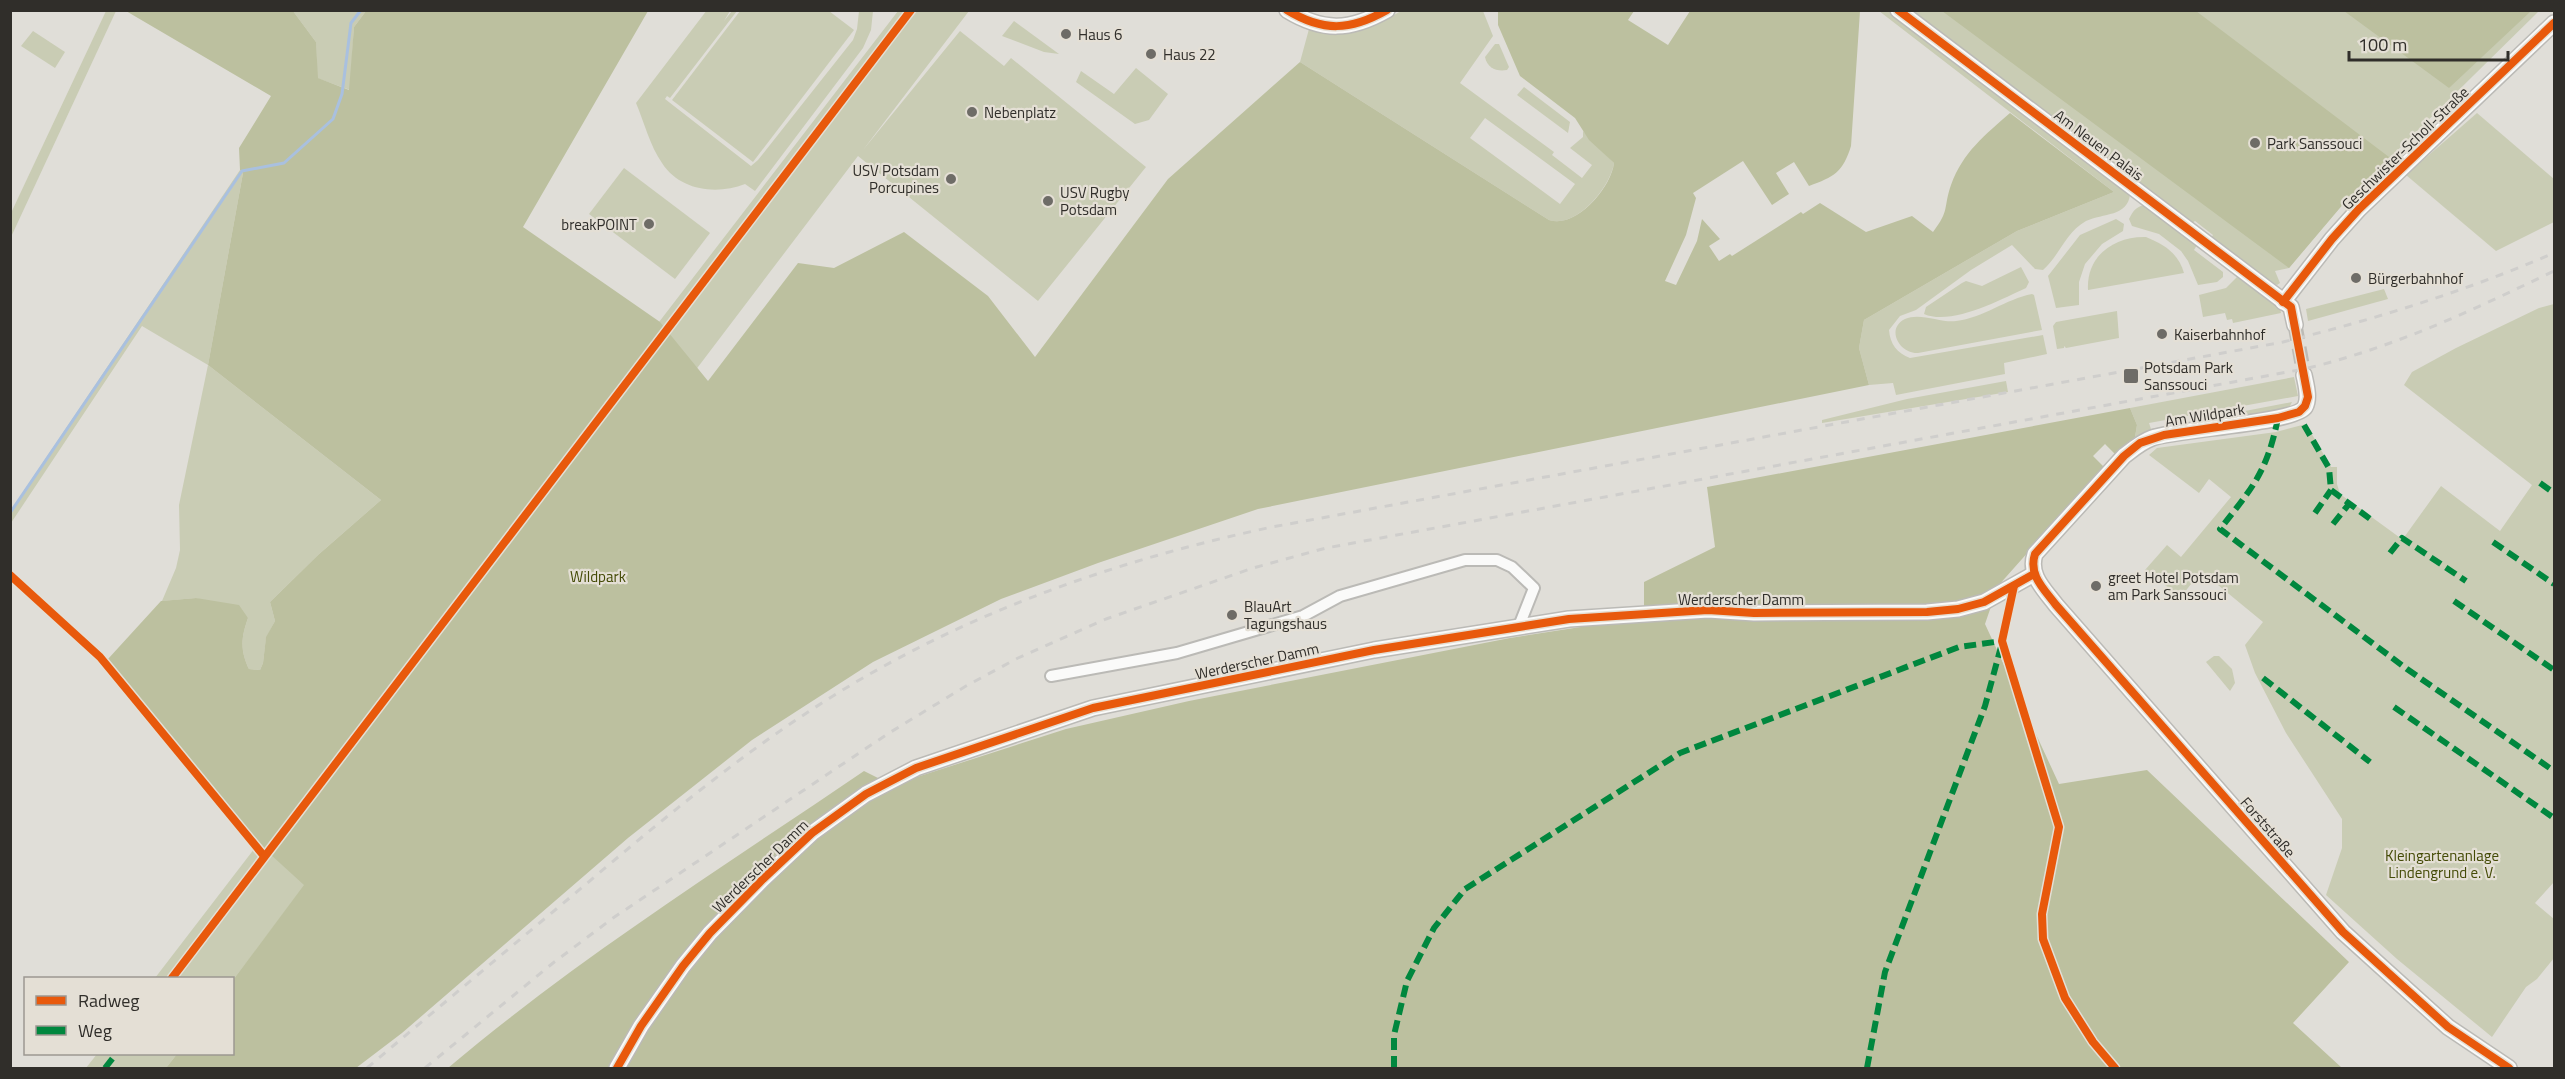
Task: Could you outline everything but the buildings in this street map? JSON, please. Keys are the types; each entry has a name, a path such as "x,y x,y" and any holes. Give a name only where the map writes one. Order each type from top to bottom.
{"street":[{"path":"1287,10 1308,22 1325,27 1358,23 1387,10"},
{"name":"Am Neuen Palais","path":"1898,10 2283,302"},
{"name":"Geschwister-Scholl-Straße","path":"2283,302 2332,238 2359,209 2554,23"},
{"path":"2283,302 2290,307 2295,325"},
{"name":"Am Wildpark","path":"2034,574 2032,563 2035,554 2124,456 2140,443 2166,434 2277,418 2299,412 2306,406 2308,397 2304,375"},
{"name":"Werderscher Damm","path":"1051,676 1177,652 1303,616 1340,596 1465,560 1497,560 1512,567 1534,588 1519,626"},
{"name":"Werderscher Damm","path":"616,1068 641,1026 683,966 710,933 763,879 812,833 866,794 916,768 1093,708 1374,650 1569,619 1708,610 1754,613 1927,612 1958,609 1984,602 2034,574"},
{"name":"Forststraße","path":"2034,574 2056,605 2343,932 2448,1027 2509,1068"}],"green space":[{"path":"707,10 730,11 724,21 732,11 737,11 670,98 667,96 665,99 751,166 853,40 859,11 873,11 871,30 863,48 755,191 745,184 711,190 679,180 658,156 636,103"},
{"path":"106,11 116,11 11,237 11,213"},
{"name":"Wildpark","path":"126,11 293,11 316,42 318,78 349,90 354,27 366,11 648,11 523,227 660,322 708,381 798,263 834,268 904,232 988,296 1035,357 1168,179 1300,62 1549,220 1559,221 1581,213 1606,184 1614,163 1589,140 1575,118 1520,76 1498,25 1498,11 1634,11 1628,20 1668,45 1690,11 1860,11 1851,146 1841,168 1825,180 1809,186 1794,162 1776,173 1789,194 1772,205 1743,161 1693,193 1696,198 1686,235 1665,281 1676,285 1697,241 1702,219 1720,239 1709,246 1719,261 1730,254 1732,256 1801,212 1803,214 1820,203 1866,232 1912,216 1933,232 1944,214 1951,185 1962,163 1976,145 2010,113 2114,192 2017,231 1864,320 1859,348 1869,385 1258,509 1098,563 1001,599 873,662 752,740 628,838 402,1033 356,1068 166,1068 176,1055 234,1055 234,979 304,885 259,844 108,659 161,601 196,598 239,605 248,618 244,632 244,656 249,669 260,670 266,637 275,621 270,602 318,555 381,500 208,365 243,173 240,170 239,148 271,96"},
{"path":"293,11 366,11 354,27 350,90 317,78 316,42"},
{"path":"740,11 829,11 854,30 753,162 672,100"},
{"path":"898,11 969,11 863,150 960,31 1004,66 1011,58 1146,167 1038,301 858,156 234,979 156,977"},
{"path":"1401,11 1483,11 1493,36 1460,83 1554,152 1552,155 1582,178 1592,165 1570,148 1583,137 1583,131 1614,163 1606,184 1590,204 1570,218 1559,221 1549,220 1300,62 1309,29 1334,32 1357,29 1379,22","holes":["1485,118 1575,184 1560,204 1470,138"]},
{"path":"1879,11 1889,11 2130,194 2125,207 2120,211 2093,218 2079,226 2043,270 2035,269 2012,245 1971,270 1916,310 1900,316 1889,330 1895,347 1910,358 2043,335 2047,354 2004,363 2005,374 1896,395 1893,383 1869,385 1859,348 1864,320 2017,231 2114,192"},
{"name":"Park Sanssouci","path":"1911,11 2539,11 2344,203 2289,268 2275,271 2280,283 2277,285 2263,278 2211,238 2213,235 2195,221 2192,223"},
{"name":"Park Sanssouci","path":"1942,11 2196,11 2389,157 2344,203 2289,268"},
{"path":"2344,11 2531,11 2449,88"},
{"path":"1014,21 1059,54 1044,52 1002,36"},
{"path":"33,31 65,52 55,68 21,46"},
{"path":"1495,44 1499,44 1509,67 1507,70 1493,68 1486,61 1485,57"},
{"path":"1136,68 1168,94 1149,120 1135,124 1076,82 1081,71 1114,94"},
{"path":"1524,87 1570,122 1568,133 1517,95"},
{"path":"2477,113 2554,179 2554,222 2496,251 2406,175"},
{"name":"breakPOINT","path":"624,168 710,233 675,279 589,214"},
{"path":"240,170 243,173 208,365 142,326 11,523 11,510"},
{"path":"2144,205 2197,245 2194,250 2223,272 2223,277 2217,282 2198,285 2181,251 2159,234 2132,226 2130,216 2137,208"},
{"path":"2116,219 2124,224 2123,231 2102,244 2085,264 2079,282 2079,305 2056,308 2048,276 2080,235"},
{"path":"2146,237 2170,250 2184,273 2088,290 2092,267 2104,250 2123,240"},
{"path":"2021,267 2029,282 2026,288 1989,305 1961,314 1935,317 1924,314 1926,307 1966,281 1982,286"},
{"path":"2237,277 2280,308 2281,313 2233,323 2232,319 2227,320 2225,313 2203,317 2199,295 2226,288"},
{"path":"2384,289 2388,299 2308,321 2306,309"},
{"path":"2032,294 2042,330 1918,353 1906,350 1897,340 1896,329 1905,319 1924,317 1956,321"},
{"name":"Kleingartenanlage Lindengrund e. V.","path":"2554,304 2554,882 2535,903 2554,919 2554,958 2537,979 2526,987 2492,1037 2397,959 2326,895 2342,848 2342,819 2286,733 2255,673 2245,645 2263,622 2201,571 2181,597 2145,570 2167,545 2181,557 2231,497 2209,479 2199,493 2149,455 2157,448 2276,432 2306,424 2331,467 2337,467 2337,484 2340,494 2399,537 2405,536 2441,486 2500,531 2532,485 2404,385 2412,372 2456,348 2539,308"},
{"path":"2117,311 2119,338 2057,349 2053,326 2056,322"},
{"path":"208,365 381,500 318,555 270,602 275,621 266,638 260,670 249,669 244,656 243,638 248,618 196,598 162,601 176,568 180,550 179,505"},
{"path":"2294,377 2298,396 2149,423 2151,429 2292,402 2289,408 2151,431 2135,437 2137,425 2130,408"},
{"path":"2006,381 2008,392 1822,423 1822,420 1907,399"},
{"path":"2130,408 2137,425 2135,437 2116,455 2105,444 2093,456 2104,467 1998,586 1985,624 2059,784 2147,770 2349,962 2293,1023 2342,1068 448,1068 497,1028 600,951 864,771 892,785 1066,729 1189,701 1510,638 1587,626 1644,621 1644,582 1715,547 1707,487"},
{"path":"2214,656 2219,656 2232,669 2235,683 2230,691 2206,662"},
{"path":"96,1055 176,1055 166,1068 86,1068"}],"waterway":[{"path":"10,513 242,171 284,163 333,119 342,94 351,23 361,10"}],"tunnel":[{"path":"2295,325 2304,375"}],"railway":[{"path":"367,1068 650,831 784,728 856,682 905,655 955,630 1058,588 1164,554 1272,527 2283,342 2420,303 2488,280 2554,253"},
{"path":"425,1068 553,963 613,918 889,733 966,686 1018,658 1106,619 1253,568 1326,548 2304,369 2369,350 2432,327 2554,271"}],"marked path":[{"path":"2278,418 2264,466 2220,529 2407,669 2554,771"},
{"path":"2304,425 2329,468 2331,490 2373,521"},
{"path":"2540,483 2554,493"},
{"path":"2315,513 2331,490"},
{"path":"2333,524 2349,504"},
{"path":"2390,553 2402,538 2466,581"},
{"path":"2493,542 2554,584"},
{"path":"2454,601 2554,670"},
{"path":"1394,1068 1394,1035 1407,981 1434,928 1465,889 1680,753 1959,647 2002,641"},
{"path":"1867,1068 1885,972 1985,706 2002,643"},
{"path":"2263,678 2370,762"},
{"path":"2394,707 2554,818"},
{"path":"105,1068 115,1055"}],"cycle path":[{"path":"173,977 911,10"},
{"path":"1287,10 1313,22 1337,26 1361,22 1387,10"},
{"path":"1898,10 2291,307 2308,397 2305,406 2299,412 2278,418 2164,435 2140,443 2124,456 2035,554 2033,562 2035,575 2056,605 2343,932 2448,1027 2509,1068"},
{"path":"2283,302 2332,239 2359,209 2554,23"},
{"path":"617,1068 641,1026 683,966 710,933 763,879 812,833 866,794 916,768 1093,708 1374,650 1569,619 1708,610 1754,613 1927,612 1958,609 1984,602 2034,574"},
{"path":"10,575 100,657 264,856"},
{"path":"2014,586 2002,641 2059,827 2042,914 2043,939 2065,998 2093,1042 2115,1068"}],"place":[{"name":"Haus 6","path":"1066,34"},
{"name":"Haus 22","path":"1151,54"},
{"name":"Nebenplatz","path":"972,112"},
{"name":"Park Sanssouci","path":"2255,143"},
{"name":"USV Potsdam Porcupines","path":"951,179"},
{"name":"USV Rugby Potsdam","path":"1048,201"},
{"name":"breakPOINT","path":"649,224"},
{"name":"Bürgerbahnhof","path":"2356,278"},
{"name":"Kaiserbahnhof","path":"2162,334"},
{"name":"Potsdam Park Sanssouci","path":"2131,376"},
{"name":"greet Hotel Potsdam am Park Sanssouci","path":"2096,586"},
{"name":"BlauArt Tagungshaus","path":"1232,615"}]}
